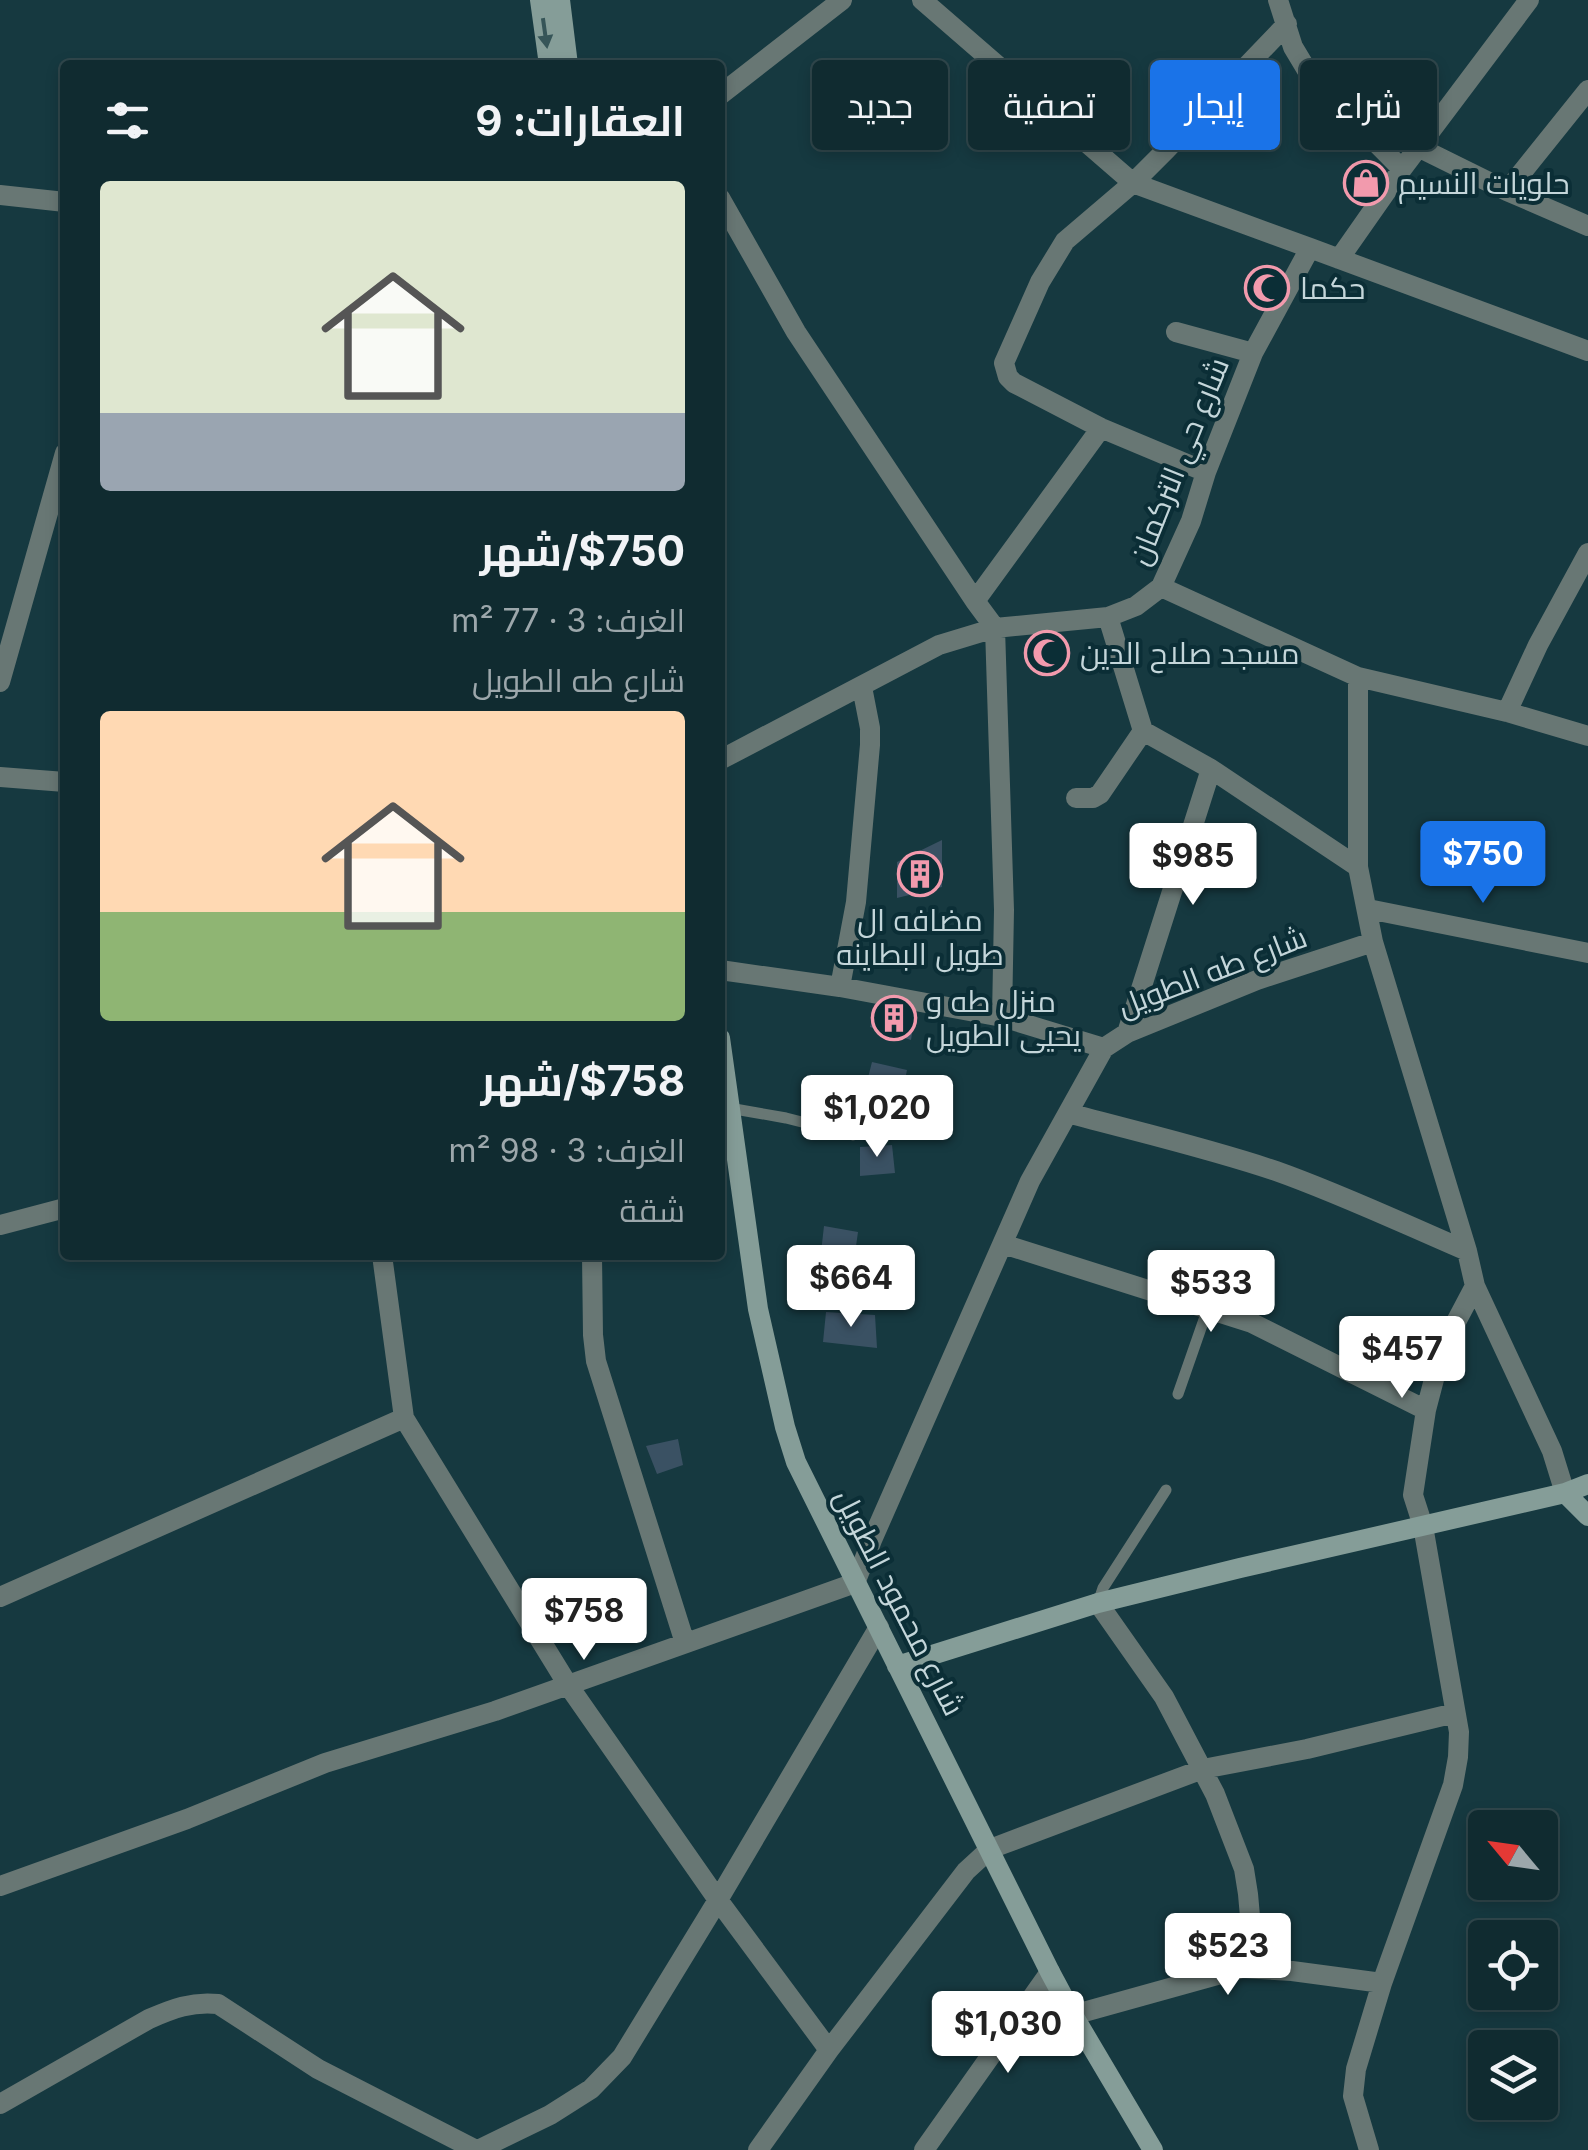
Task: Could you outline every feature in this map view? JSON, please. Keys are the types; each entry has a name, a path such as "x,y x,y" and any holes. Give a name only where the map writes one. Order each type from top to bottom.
{"street":[{"path":"540,0 548,60"},
{"path":"560,0 567,60"},
{"path":"725,91 842,0"},
{"path":"922,0 1132,183 1588,351"},
{"path":"1278,0 1294,47 1311,77 1402,169"},
{"path":"1437,123 1529,0"},
{"path":"1206,472 1101,428 1014,384 1004,363 1040,282 1064,242 1132,183 1287,24"},
{"path":"1507,191 1588,90"},
{"path":"1339,259 1416,150"},
{"path":"1422,150 1588,226"},
{"path":"0,195 60,201"},
{"path":"725,207 796,332 995,628 1004,910 1002,1017"},
{"name":"شارع حي التركمان","path":"725,757 938,645 995,628 1108,618 1136,606 1161,587 1191,521 1206,472 1254,352 1310,248"},
{"path":"1176,332 1254,352"},
{"path":"975,602 1101,428"},
{"path":"0,682 60,471"},
{"path":"1506,712 1588,552"},
{"path":"1161,587 1358,677 1588,736"},
{"path":"1108,618 1144,731 1211,769 1358,867"},
{"path":"1358,677 1358,867 1373,942 1475,1286 1552,1451 1564,1493 1588,1516"},
{"path":"840,987 856,902 870,744 862,687"},
{"path":"1076,798 1100,794 1144,731"},
{"path":"1127,1033 1211,769"},
{"path":"0,777 60,782"},
{"path":"1368,908 1588,953"},
{"name":"شارع طه الطويل","path":"725,971 1002,1017 1104,1048 1127,1033 1257,980 1373,942"},
{"path":"0,1886 188,1819 325,1763 495,1710 855,1583 1030,1181 1104,1048"},
{"name":"شارع محمود الطويل","path":"725,1077 758,1309 796,1462 1050,1972 1154,2150"},
{"path":"1068,1113 1275,1171 1467,1252"},
{"path":"0,1225 60,1209"},
{"path":"1003,1244 1208,1308 1276,1334 1426,1410"},
{"path":"383,1260 404,1418 568,1685 718,1900 829,2050"},
{"path":"592,1260 596,1361 685,1644"},
{"path":"1369,2150 1353,2096 1354,2082 1382,1982 1454,1785 1458,1757 1455,1713 1423,1526 1414,1495 1426,1410 1438,1364 1475,1286"},
{"path":"0,1597 404,1418"},
{"path":"898,1666 1098,1603 1564,1493 1588,1483 1552,1451"},
{"path":"1098,1603 1164,1697 1204,1769 1244,1869 1251,1928 1242,1968"},
{"path":"0,2104 149,2019 173,2008 202,2002 218,2004 318,2069 477,2150 550,2115 591,2089 622,2057 879,1626"},
{"path":"758,2150 966,1870 990,1849 1204,1769 1307,1750 1455,1713"},
{"path":"1073,2016 1242,1968 1382,1982"},
{"path":"924,2150 1050,1972"}],"lane":[{"path":"729,1108 853,1135"},
{"path":"1178,1394 1208,1308"},
{"path":"1098,1603 1103,1588 1166,1490"}],"building":[{"name":"مضافه ال طويل البطاينه","path":"942,840 942,887 897,898 897,862"},
{"name":"منزل طه و يحيى الطويل","path":"876,1008 915,1015 911,1040 870,1027"},
{"path":"872,1062 907,1070 900,1105 863,1097"},
{"path":"892,1145 895,1173 860,1176 860,1147"},
{"path":"824,1226 858,1232 852,1275 819,1270"},
{"path":"826,1312 875,1315 877,1348 823,1342"},
{"path":"678,1439 683,1465 657,1474 646,1446"}],"place":[{"name":"حلويات النسيم","path":"1366,183"},
{"name":"حكما","path":"1267,288"},
{"name":"مسجد صلاح الدين","path":"1047,653"},
{"name":"مضافه ال طويل البطاينه","path":"920,874"},
{"name":"منزل طه و يحيى الطويل","path":"894,1018"}]}
